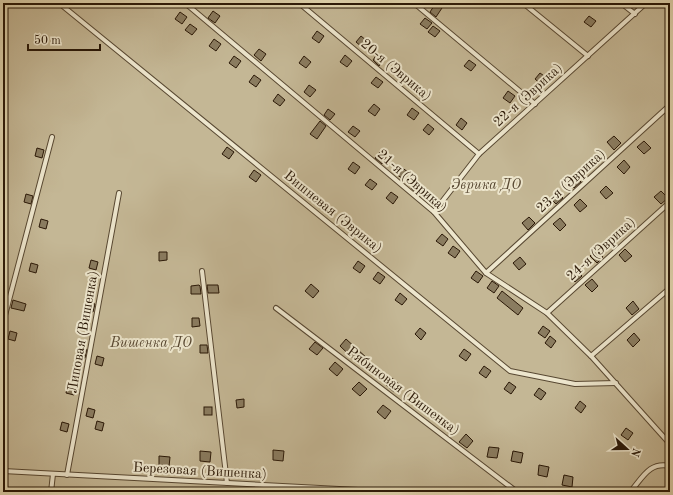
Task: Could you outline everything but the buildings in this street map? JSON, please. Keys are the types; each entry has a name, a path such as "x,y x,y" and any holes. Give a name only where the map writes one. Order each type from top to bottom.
{"lane":[{"name":"Вишневая (Эврика)","path":"59,3 510,371 575,384 616,383"},
{"name":"21-я (Эврика)","path":"185,3 434,212 486,273 547,313 591,356 670,444"},
{"name":"20-я (Эврика)","path":"299,3 479,154"},
{"path":"414,3 535,104"},
{"path":"523,3 588,56"},
{"path":"621,3 635,14"},
{"name":"22-я (Эврика)","path":"434,212 479,154 646,3"},
{"name":"23-я (Эврика)","path":"486,273 670,105"},
{"path":"3,323 52,136"},
{"name":"Липовая (Вишенка)","path":"68,475 119,193"},
{"name":"24-я (Эврика)","path":"547,313 670,202"},
{"path":"202,271 227,483"},
{"path":"591,356 670,288"},
{"name":"Рябиновая (Вишенка)","path":"276,308 517,492"},
{"path":"630,492 646,470 657,466 670,466"},
{"name":"Березовая (Вишенка)","path":"3,471 396,492"},
{"path":"51,492 53,474"}],"green space":[{"path":"3,3 670,3 670,492 3,492"}],"park label":[{"name":"Эврика ДО","path":"486,185"},
{"name":"Вишенка ДО","path":"151,343"}]}
